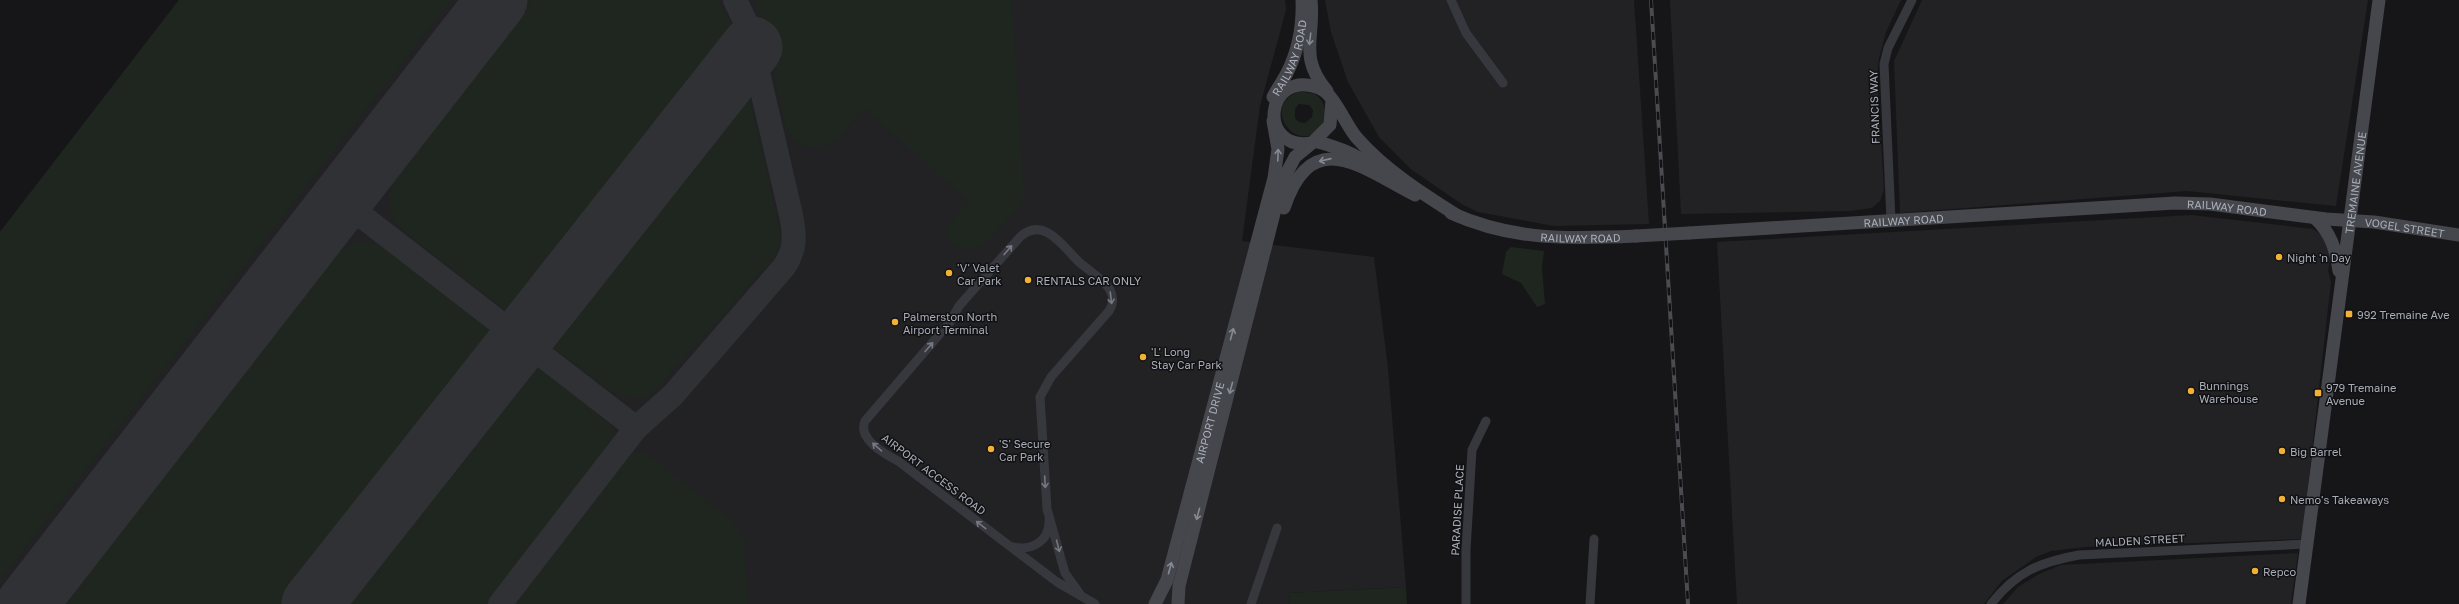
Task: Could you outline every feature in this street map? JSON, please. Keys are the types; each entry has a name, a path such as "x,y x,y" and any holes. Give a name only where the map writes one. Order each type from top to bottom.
{"main road":[{"name":"RAILWAY ROAD","path":"1273,118 1273,98 1292,62 1298,41 1302,0"},
{"name":"RAILWAY ROAD","path":"1311,0 1309,60 1314,75 1331,97 1349,129 1364,146 1408,183 1458,216"},
{"name":"TREMAINE AVENUE","path":"2299,604 2341,283 2351,221 2379,0"},
{"path":"1311,86 1320,88 1331,97 1330,125 1313,142 1292,141 1280,133 1273,118 1274,105 1278,97 1285,90 1294,87 1311,86"},
{"name":"AIRPORT DRIVE","path":"1155,604 1165,584 1274,178 1278,149 1273,118"},
{"name":"RAILWAY ROAD","path":"1313,142 1339,146 1355,154 1424,200 1458,216 1498,230 1548,238 1636,236 2175,203 2210,204 2315,218 2351,221"},
{"name":"AIRPORT DRIVE","path":"1178,604 1179,586 1285,173 1295,157 1313,142"},
{"path":"1257,285 1291,187 1303,172 1313,165 1329,159 1345,159 1424,200"},
{"path":"2315,218 2323,226 2333,242 2341,283"},
{"name":"VOGEL STREET","path":"2351,221 2459,235"}],"street":[{"path":"1451,0 1466,33 1503,82"},
{"name":"FRANCIS WAY","path":"1891,220 1884,64 1888,48 1912,0"},
{"name":"AIRPORT ACCESS ROAD","path":"1080,594 1065,573 1047,509 1040,402 1041,393 1051,377 1110,311 1113,300 1107,286 1077,260 1070,250 1048,233 1036,230 1027,231 959,306 950,322 865,422 863,427 867,438 886,454 898,461 1013,547 1057,582 1095,604"},
{"name":"PARADISE PLACE","path":"1466,604 1466,550 1472,450 1486,421"},
{"path":"1013,547 1032,547 1043,539 1049,526 1047,509"},
{"path":"1251,604 1277,528"},
{"path":"1590,604 1594,539"},
{"name":"MALDEN STREET","path":"1991,604 2002,591 2027,570 2054,560 2073,556 2307,544"}],"shaded area":[{"path":"179,0 1285,0 1286,10 1260,106 1242,241 1374,257 1388,368 1406,587 1289,593 1290,604 0,604 0,232"},
{"path":"179,0 451,0 0,580 0,232"},
{"path":"533,0 718,0 731,22 782,240 780,247 769,263 649,397 636,398 619,395 603,386 403,231 397,225 390,212 390,190 397,175"},
{"path":"755,0 1012,0 1024,195 1016,210 991,238 978,247 971,249 964,248 956,244 947,237 945,230 968,201 865,109 837,139 821,149 802,145 793,140 785,124 764,27"},
{"path":"1325,0 1634,0 1649,224 1554,226 1478,212 1463,205 1412,170 1379,137 1348,82 1331,32"},
{"path":"1670,0 1901,0 1886,32 1879,58 1877,76 1884,190 1880,201 1872,208 1851,211 1681,214"},
{"path":"1922,0 2368,0 2336,206 2187,191 1900,213 1894,61"},
{"path":"1300,91 1315,94 1323,104 1325,113 1324,122 1320,128 1311,135 1302,136 1293,133 1286,126 1282,117 1282,107 1288,98","holes":["1299,104 1309,105 1313,110 1312,117 1305,123 1299,122 1295,118 1295,109"]},
{"path":"2192,215 2313,229 2325,237 2331,252 2328,271 2331,282 2302,539 2085,547 2051,551 2036,557 2002,581 1984,604 1737,604 1717,242"},
{"path":"367,241 386,248 589,406 613,427 614,442 610,450 491,604 63,604 336,254 352,243"},
{"path":"1511,247 1544,251 1542,268 1545,304 1537,307 1521,283 1502,274 1506,252"},
{"path":"631,453 645,453 733,521 744,541 748,604 509,604 622,459 625,461"},
{"path":"2298,553 2291,604 2003,604 2018,587 2039,574 2061,565"},
{"path":"1406,587 1407,604 1290,604 1289,593"}],"taxiway":[{"path":"500,604 636,428 673,395 784,267 791,254 794,242 791,215 747,25 735,0"},
{"path":"341,200 636,428"}],"runway":[{"path":"27,604 497,0"},
{"path":"312,604 752,47"}],"railway":[{"path":"1651,0 1688,604"}],"place":[{"name":"Night 'n Day","path":"2279,257"},
{"name":"'V' Valet Car Park","path":"949,273"},
{"name":"RENTALS CAR ONLY","path":"1028,280"},
{"name":"992 Tremaine Ave","path":"2349,314"},
{"name":"Palmerston North Airport Terminal","path":"895,322"},
{"name":"'L' Long Stay Car Park","path":"1143,357"},
{"name":"Bunnings Warehouse","path":"2191,391"},
{"name":"979 Tremaine Avenue","path":"2318,393"},
{"name":"'S' Secure Car Park","path":"991,449"},
{"name":"Big Barrel","path":"2282,451"},
{"name":"Nemo's Takeaways","path":"2282,499"},
{"name":"Repco","path":"2255,571"}]}
